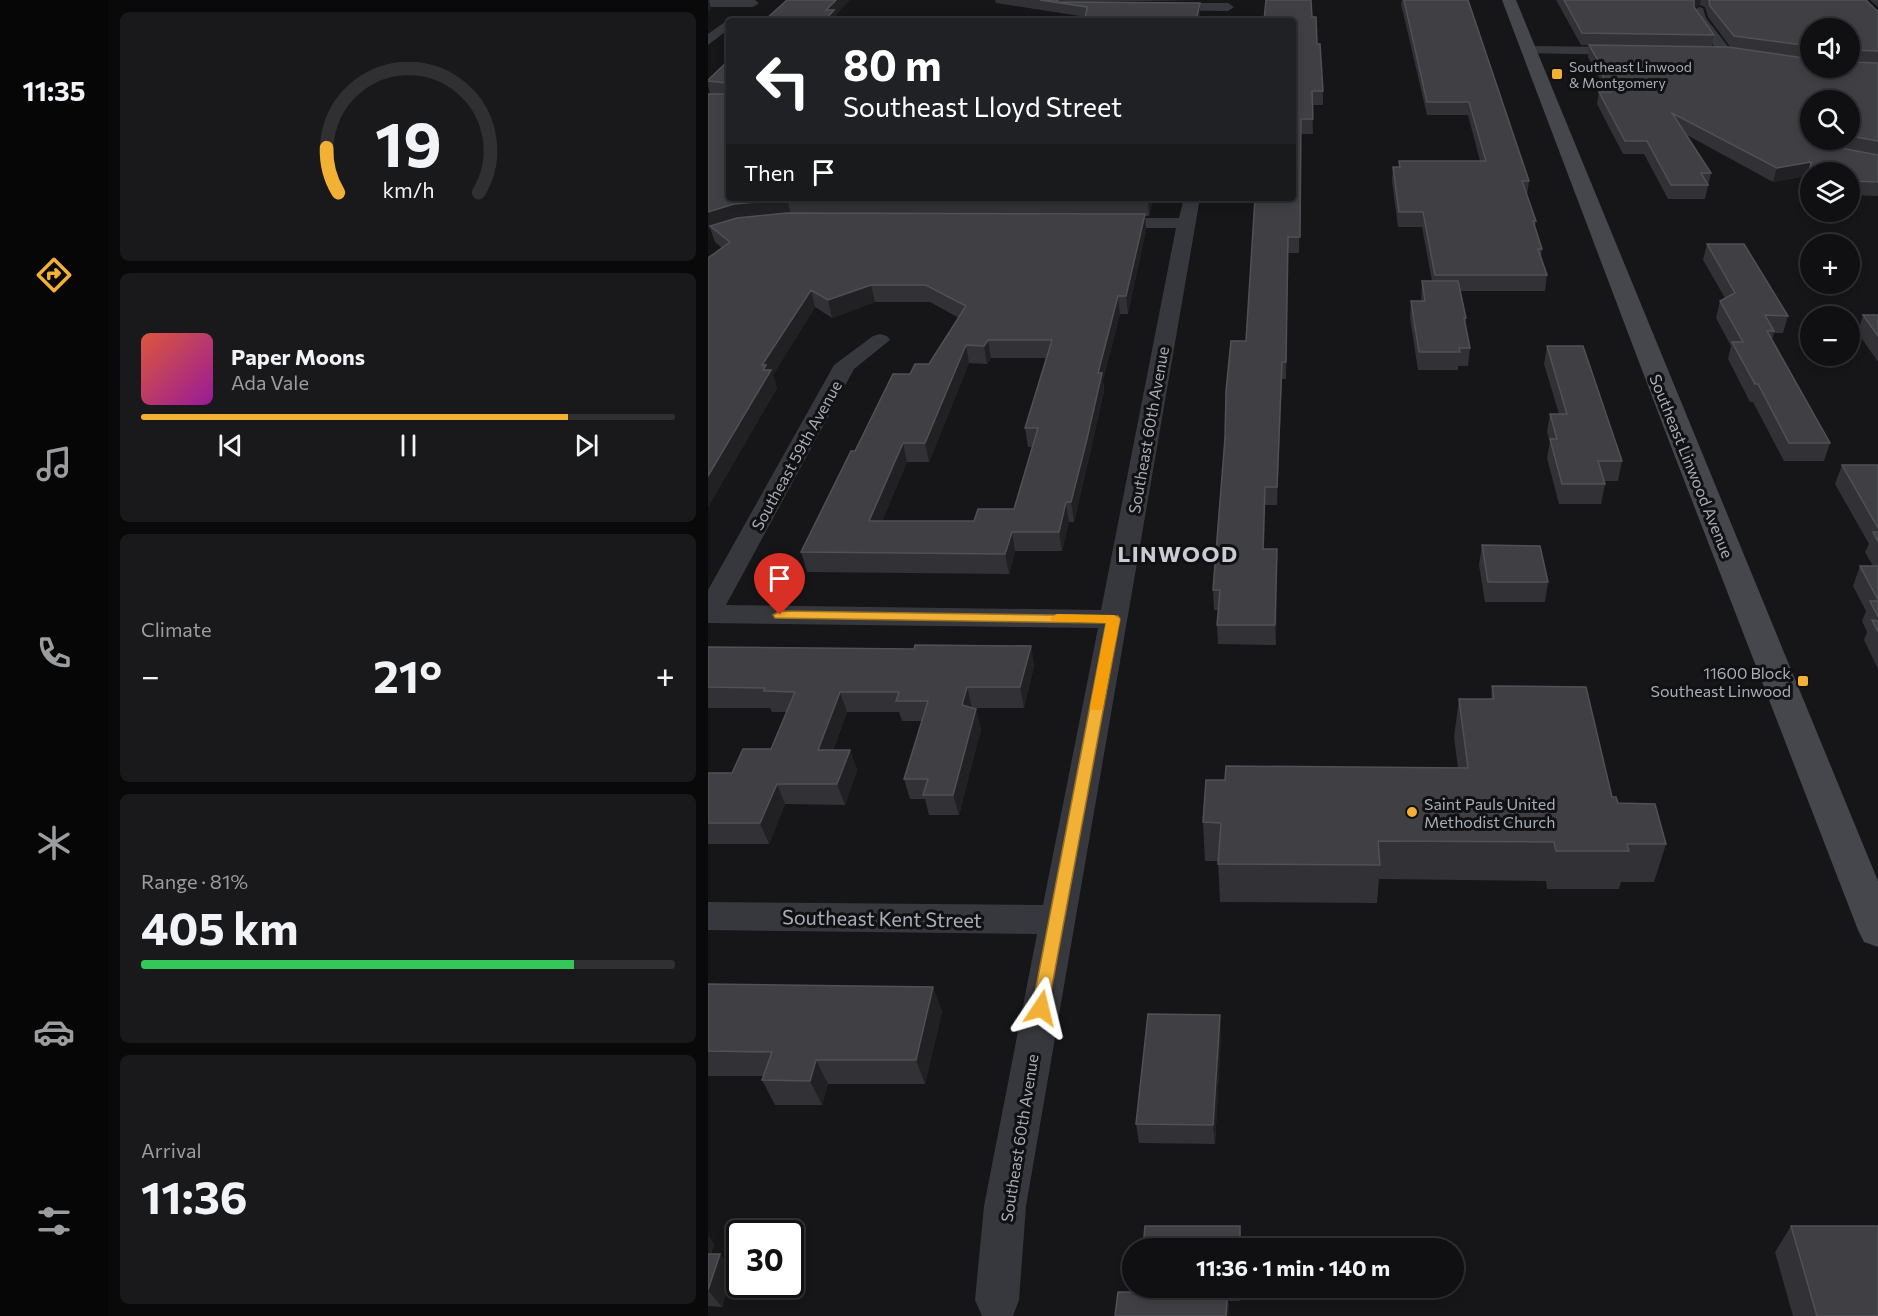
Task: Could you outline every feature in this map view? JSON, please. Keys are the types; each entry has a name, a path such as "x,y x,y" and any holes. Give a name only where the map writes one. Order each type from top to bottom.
{"main road":[{"name":"Southeast Linwood Avenue","path":"1509,0 1878,930"}],"street":[{"path":"708,3 755,2"},
{"path":"735,18 755,2"},
{"path":"1145,7 1228,4"},
{"path":"1699,10 1700,18 1726,53"},
{"path":"708,41 726,25"},
{"path":"1529,50 1640,51"},
{"path":"1705,52 1742,55"},
{"path":"1090,223 1189,211"},
{"name":"Southeast 60th Avenue","path":"997,1300 1005,1206 1056,920 1189,211"},
{"name":"Southeast 59th Avenue","path":"708,614 845,365 880,340"},
{"path":"708,614 1114,619"},
{"name":"Southeast Kent Street","path":"708,916 1056,920"}],"building":[{"path":"787,0 836,0 826,10 834,10 827,18 767,18"},
{"path":"1040,0 1200,3 1197,18 1085,18 1087,7"},
{"path":"1266,0 1311,0 1312,17 1316,17 1317,44 1320,44 1323,91 1312,91 1313,119 1301,119 1300,237 1288,237 1286,362 1282,362 1277,487 1265,487 1263,549 1277,549 1275,625 1217,625 1220,590 1213,590 1225,438 1226,391 1231,341 1246,341 1255,201 1296,201 1296,18 1264,18"},
{"path":"1404,0 1468,0 1529,181 1522,181 1536,221 1533,221 1542,249 1538,249 1547,275 1435,275 1423,212 1399,212 1393,167 1400,167 1399,161 1486,161 1469,102 1427,102"},
{"path":"1564,0 1694,0 1694,7 1714,35 1582,33"},
{"path":"1709,0 1866,0 1878,11 1878,51 1860,50 1860,18 1800,18 1800,45 1734,36 1710,6"},
{"path":"1589,45 1728,47 1800,58 1800,78 1860,78 1860,62 1878,63 1878,141 1860,138 1860,90 1800,90 1800,150 1851,150 1878,155 1878,182 1860,181 1860,162 1800,162 1800,164 1777,168 1672,113 1711,173 1701,173 1708,185 1671,185 1647,141 1625,141 1599,92 1611,92 1602,74 1606,74"},
{"path":"726,63 726,83 708,80"},
{"path":"708,94 726,94 726,201 766,201 734,204 708,212"},
{"path":"787,213 1145,214 1126,296 1118,296 1098,373 1102,373 1086,443 1071,502 1066,502 1059,532 1012,532 1005,554 801,552 851,451 855,451 893,374 910,374 915,364 929,364 966,306 926,285 871,285 828,300 811,290 762,365 766,365 763,370 771,370 708,476 708,258 730,242 710,226 737,218","holes":["988,340 1052,340 1025,428 1038,428 1014,509 978,509 974,521 869,521 903,443 925,443 966,345 984,346"]},
{"path":"1707,244 1744,244 1788,316 1765,315 1774,331 1767,331 1830,443 1789,443 1758,384 1755,384 1732,342 1743,342 1720,301 1735,293"},
{"path":"1422,281 1458,281 1470,348 1459,348 1460,352 1419,352 1411,301 1425,301"},
{"path":"1863,315 1878,315 1878,336"},
{"path":"1547,346 1583,346 1622,461 1598,461 1605,484 1562,484 1550,439 1557,439 1550,414 1567,414"},
{"path":"1842,465 1878,465 1878,528"},
{"path":"1873,532 1878,532 1878,542"},
{"path":"1482,545 1540,546 1548,582 1488,582"},
{"path":"1860,566 1878,566 1878,600"},
{"path":"1870,601 1878,601 1878,617"},
{"path":"1872,620 1878,621 1878,632"},
{"path":"915,645 1031,646 1020,687 967,687 962,705 976,709 953,795 923,795 928,779 904,779 928,701 896,701 899,692 840,692 818,750 850,750 837,784 777,784 760,823 708,823 708,773 732,773 743,749 771,749 795,692 764,691 765,688 708,687 708,647 914,649"},
{"path":"1492,686 1586,687 1612,797 1616,797 1618,803 1655,804 1666,844 1627,844 1629,851 1556,851 1554,842 1378,841 1380,865 1218,864 1221,823 1203,822 1206,780 1225,780 1226,766 1468,768 1459,699 1494,699"},
{"path":"708,984 933,987 916,1060 816,1060 810,1081 762,1080 772,1052 708,1051"},
{"path":"1148,1014 1220,1015 1213,1125 1136,1124"},
{"path":"1145,1226 1240,1226 1240,1238 1144,1238"},
{"path":"1791,1226 1878,1226 1878,1316 1817,1316"},
{"path":"708,1254 720,1254 708,1290"},
{"path":"1118,1292 1122,1292 1122,1298 1227,1298 1226,1316 1115,1316"}],"slow traffic":[{"path":"1057,618 1114,619 1097,707"}],"place":[{"name":"Southeast Linwood & Montgomery","path":"1557,74"},
{"name":"11600 Block Southeast Linwood","path":"1803,681"},
{"name":"Saint Pauls United Methodist Church","path":"1412,812"}],"district":[{"name":"LINWOOD","path":"1178,553"}],"route":[{"path":"780,615 1114,619 1041,1008"}]}
